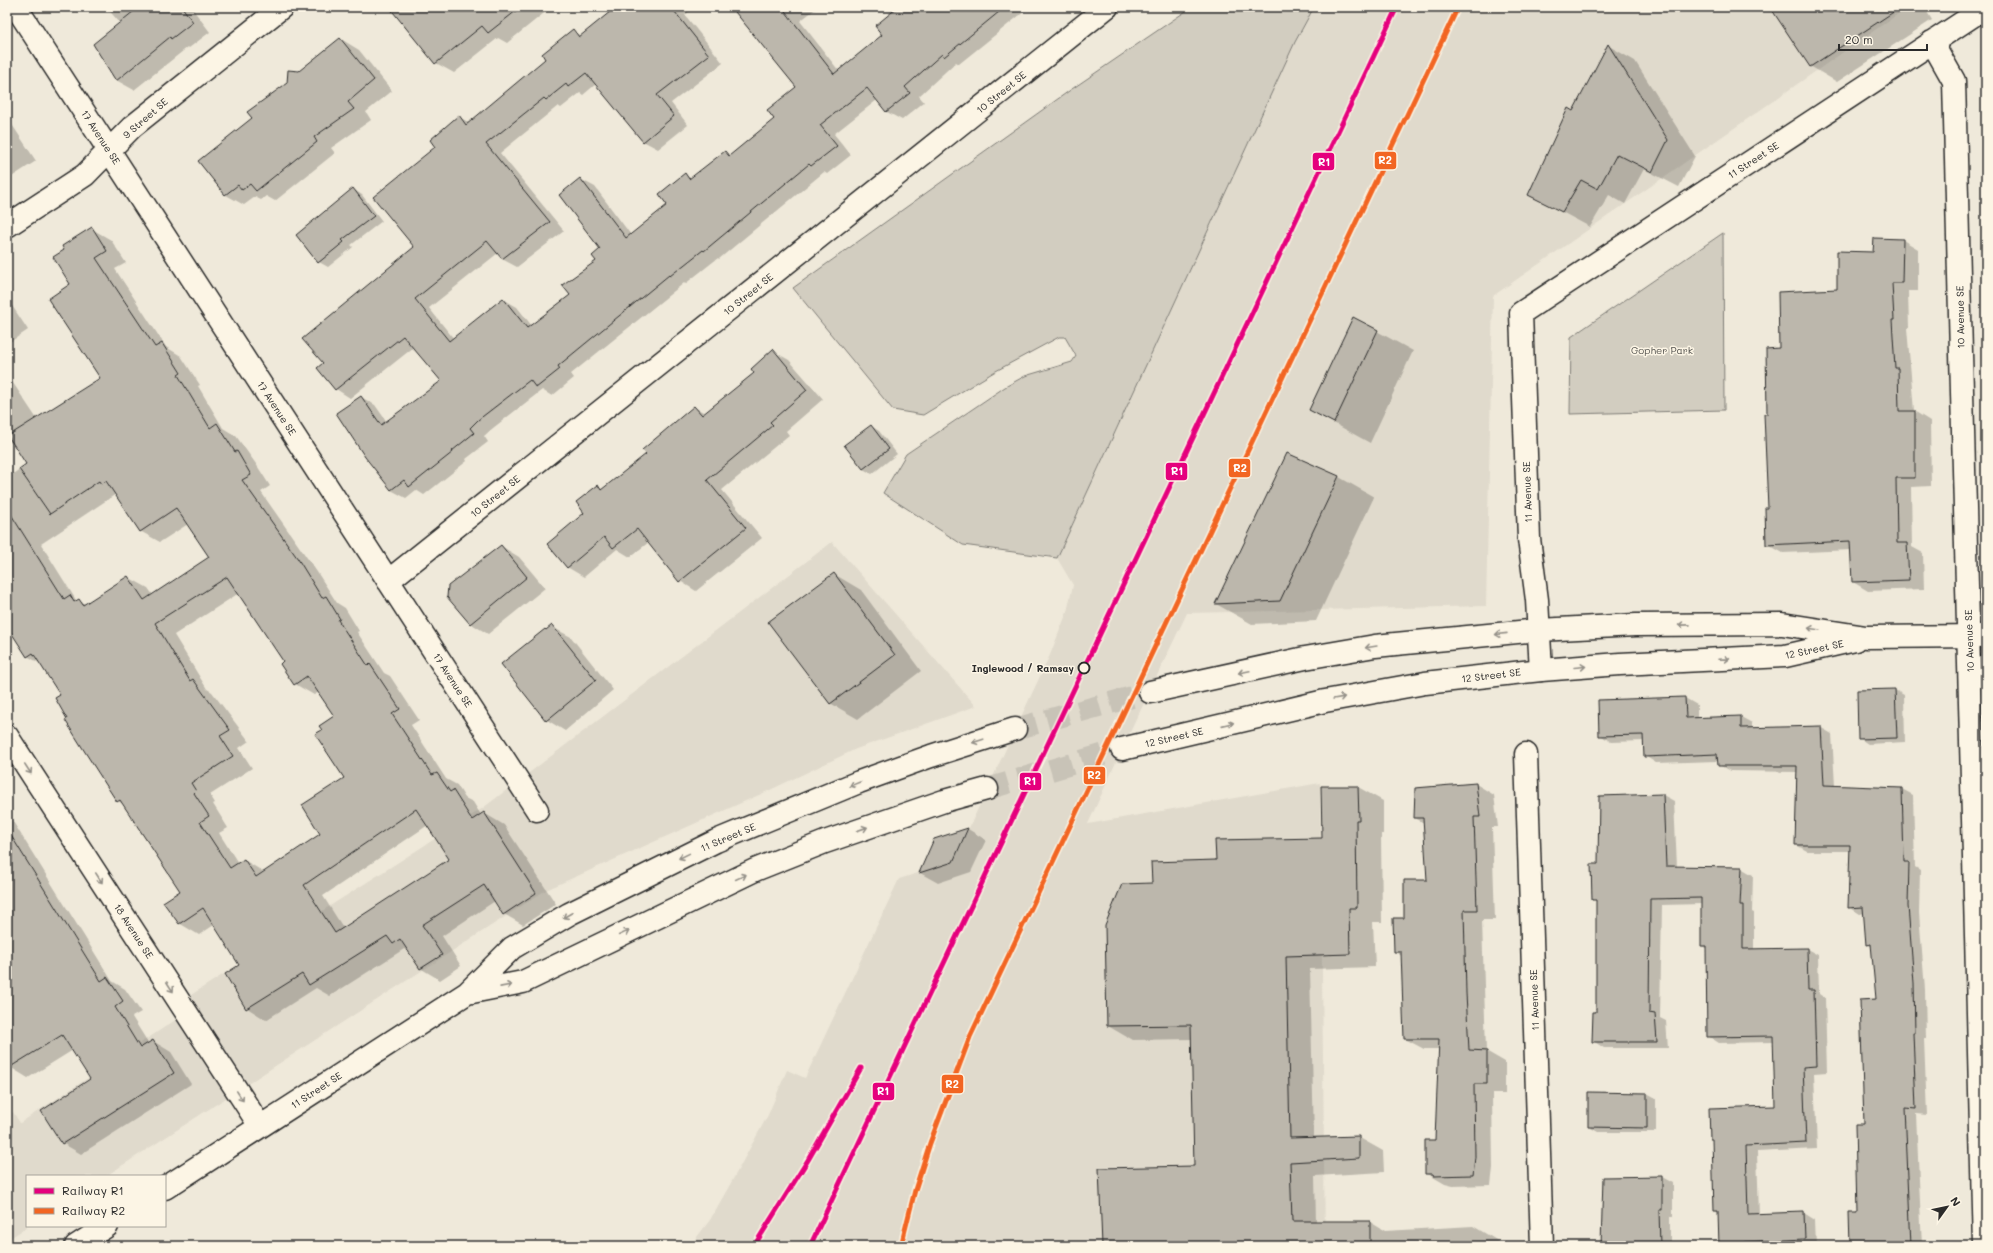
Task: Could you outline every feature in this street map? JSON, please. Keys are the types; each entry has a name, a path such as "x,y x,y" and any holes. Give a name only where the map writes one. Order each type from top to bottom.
{"street":[{"name":"17 Avenue SE","path":"16,7 537,810"},
{"name":"9 Street SE","path":"7,226 85,175 132,127 282,7"},
{"name":"10 Street SE","path":"388,581 1108,7"},
{"name":"11 Street SE","path":"1521,313 1986,7"},
{"name":"10 Avenue SE","path":"1932,42 1954,81 1977,636 1984,1246"},
{"name":"11 Avenue SE","path":"1521,313 1529,540 1539,630 1541,670"},
{"name":"12 Street SE","path":"1150,692 1305,658 1375,646 1539,630 1636,625 1782,624 1866,638 1977,636"},
{"name":"12 Street SE","path":"1122,750 1325,701 1425,683 1541,670 1620,664 1785,656 1866,638"},
{"name":"11 Street SE","path":"166,1187 467,993 512,948 576,910 709,844 859,782 931,756 1015,730"},
{"name":"18 Avenue SE","path":"7,736 260,1126"},
{"name":"11 Avenue SE","path":"1526,754 1542,1246"},
{"name":"11 Street SE","path":"467,993 523,982 755,870 825,842 944,801 986,789"},
{"path":"76,1246 105,1227"}],"shaded area":[{"path":"1314,7 1908,7 1493,296 1486,606 1187,613 1122,749 1088,824 1320,783 1325,1246 690,1246 710,1220 732,1181 768,1115 787,1070 805,1078 899,879 953,862 1050,655 1067,612 1073,585 1057,558 1295,42"},
{"path":"832,542 976,706 856,749 770,790 546,890 108,1175 26,1175 26,1227 27,1227 7,1240 7,1116 13,1112 20,1123 186,1013 180,1002 483,808"}],"green space":[{"path":"1192,7 1314,7 1295,42 1057,558 963,545 883,493 906,454 1005,387 1025,376 1072,362 1076,356 1065,337 1059,337 994,372 923,415 893,410 793,288 1069,91"},
{"name":"Gopher Park","path":"1723,233 1724,410 1570,414 1571,337"}],"building":[{"path":"139,7 182,7 193,22 171,39 170,37 116,81 93,44"},
{"path":"389,7 521,7 488,33 482,26 435,64"},
{"path":"616,7 671,7 709,55 657,95 674,116 643,142 586,73 568,87 566,84 546,100 544,98 486,144 550,222 502,259 487,241 415,299 449,341 503,298 527,328 570,295 562,285 596,261 592,256 600,249 559,195 580,178 626,238 667,205 659,194 685,173 689,179 725,151 729,156 774,119 767,110 796,87 731,7 782,7 834,74 882,35 875,26 898,7 1005,7 944,57 942,54 905,87 910,93 886,112 867,88 820,125 837,146 811,166 809,164 704,251 703,250 670,276 669,275 558,366 560,369 536,388 530,380 478,420 470,428 474,433 409,487 404,480 391,490 365,457 336,413 361,396 381,425 441,381 403,336 335,390 317,368 323,363 302,339 414,247 373,197 435,147 430,140 459,115 466,125 545,59 542,54 573,29 579,37"},
{"path":"1770,7 1901,7 1810,67"},
{"path":"340,38 374,80 348,102 354,109 314,137 317,142 256,191 250,184 242,190 238,185 225,195 198,161 252,118 247,112 287,83 288,70 299,71"},
{"path":"1608,44 1668,140 1652,172 1617,154 1598,189 1581,180 1562,212 1528,195 1568,108 1573,111"},
{"path":"353,188 374,216 342,240 344,242 318,263 296,235"},
{"path":"92,227 107,251 96,258 155,347 162,343 181,373 178,375 210,428 217,423 235,452 237,451 251,475 242,480 298,559 322,598 326,596 340,619 338,620 368,666 370,664 400,709 392,714 432,775 437,773 450,792 453,790 472,820 484,812 536,893 503,915 484,885 422,925 442,955 420,969 400,939 393,944 387,936 309,985 302,974 246,1009 225,974 239,965 203,908 179,924 163,902 180,891 120,800 117,802 65,720 67,719 55,698 60,695 33,653 27,657 7,626 7,508 64,599 70,595 74,602 79,599 83,605 128,576 144,600 209,557 176,508 140,532 106,481 101,484 99,481 50,514 19,469 26,464 8,436 100,378 48,299 70,284 53,257 64,250 62,246","holes":["227,577 283,661 280,664 294,685 307,676 334,716 319,726 322,730 315,734 344,778 302,805 320,834 256,877 244,859 230,868 200,822 209,816 194,793 196,791 191,783 233,756 220,736 230,730 193,679 190,681 155,623","416,809 449,859 335,933 304,885"]},
{"path":"1874,238 1903,239 1902,283 1892,283 1894,320 1892,320 1895,368 1898,368 1899,411 1915,411 1915,478 1896,478 1897,543 1907,543 1909,580 1852,582 1850,541 1766,545 1765,508 1768,508 1764,414 1767,414 1766,349 1779,348 1778,292 1837,289 1837,251 1873,252"},
{"path":"1353,317 1378,330 1334,423 1309,410"},
{"path":"773,349 807,390 770,422 773,425 707,480 746,528 679,582 637,529 613,548 604,537 567,568 547,544 584,513 576,502 598,485 601,490 646,454 642,450 694,406 702,415 754,373 751,369"},
{"path":"871,425 889,449 863,469 844,445"},
{"path":"1287,453 1339,476 1280,601 1215,604"},
{"path":"501,545 527,577 470,624 447,597 448,586"},
{"path":"834,573 895,655 830,704 768,622"},
{"path":"552,625 596,680 546,721 501,664"},
{"path":"1895,689 1897,738 1858,739 1857,690"},
{"path":"1685,697 1686,718 1741,716 1741,728 1821,726 1824,785 1902,788 1904,862 1909,862 1908,906 1914,983 1915,1033 1913,1033 1916,1109 1905,1108 1911,1246 1850,1246 1849,1213 1857,1213 1855,1124 1864,1124 1860,1000 1876,999 1871,944 1866,945 1863,907 1848,908 1850,845 1795,845 1797,766 1718,766 1717,754 1644,757 1643,735 1599,736 1598,700"},
{"path":"1476,783 1480,817 1474,817 1477,910 1464,910 1466,993 1469,1050 1487,1051 1487,1084 1474,1084 1475,1157 1473,1175 1434,1176 1433,1174 1425,1174 1425,1140 1435,1140 1439,1039 1404,1039 1401,952 1394,952 1393,918 1404,918 1404,880 1427,880 1423,818 1414,818 1415,788"},
{"path":"1321,786 1358,786 1359,820 1356,820 1357,908 1349,908 1350,954 1286,956 1290,1138 1359,1136 1359,1158 1290,1162 1292,1221 1370,1221 1370,1246 1102,1246 1099,1168 1194,1166 1191,1025 1107,1026 1105,925 1122,884 1152,883 1151,862 1216,860 1215,840 1322,838"},
{"path":"1663,794 1666,866 1742,867 1740,905 1743,905 1743,949 1807,948 1808,990 1814,990 1816,1066 1803,1067 1806,1143 1746,1146 1748,1214 1804,1212 1805,1239 1745,1242 1745,1246 1719,1246 1718,1211 1714,1211 1712,1139 1710,1139 1709,1108 1775,1106 1773,1036 1707,1037 1706,946 1701,946 1701,898 1650,899 1649,1013 1655,1014 1657,1042 1592,1042 1593,1012 1596,1012 1596,900 1592,900 1591,864 1598,864 1599,796"},
{"path":"968,828 953,862 919,873 934,839"},
{"path":"7,829 101,981 107,977 123,1001 115,1007 140,1048 153,1040 174,1073 62,1144 41,1111 90,1079 62,1035 7,1069"},
{"path":"1588,1092 1647,1093 1647,1128 1588,1127"},
{"path":"1662,1176 1662,1210 1659,1210 1660,1246 1601,1246 1603,1177"}],"tunnel":[{"path":"1015,729 1150,692"},
{"path":"987,789 1122,749"}],"rail line":[{"name":"R1","path":"810,1246 1397,7"},
{"name":"R2","path":"901,1246 915,1190 930,1143 970,1037 1458,7"},
{"name":"R1","path":"754,1246 808,1160 861,1068"}],"place":[{"name":"Inglewood / Ramsay","path":"1084,668"}]}
